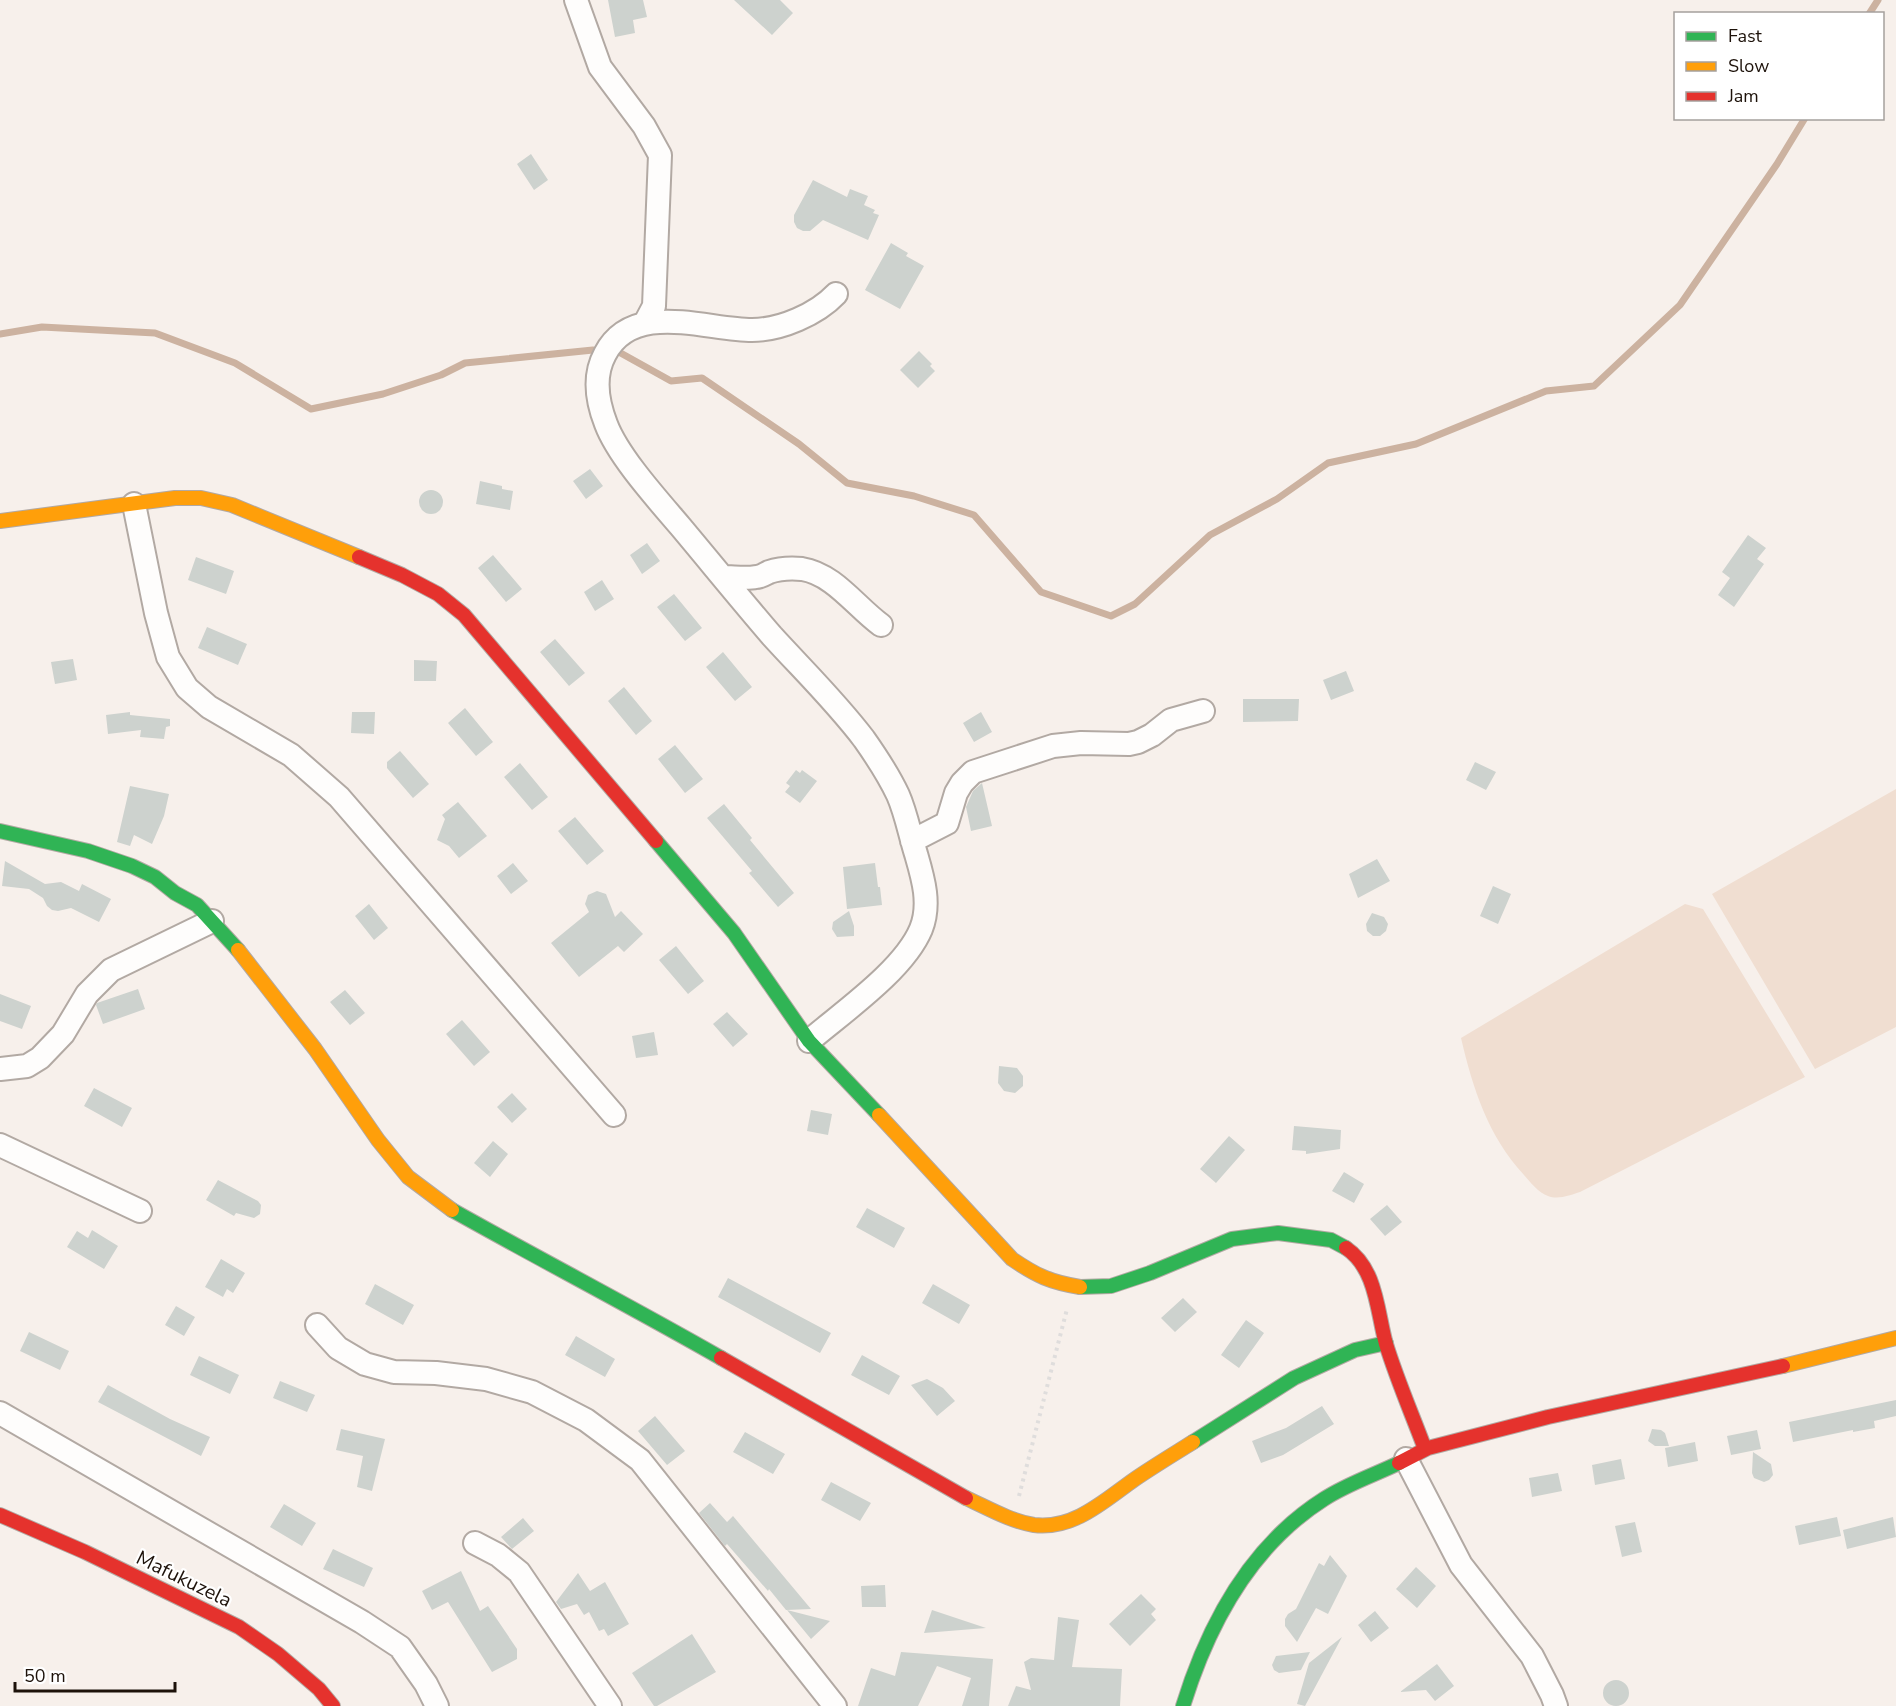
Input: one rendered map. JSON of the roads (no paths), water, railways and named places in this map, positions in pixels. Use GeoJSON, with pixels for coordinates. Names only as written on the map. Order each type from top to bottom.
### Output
{"type":"FeatureCollection","features":[{"type":"Feature","properties":{"kind":"street"},"geometry":{"type":"LineString","coordinates":[[576,0],[600,67],[644,126],[660,156],[654,306],[645,323]]}},
{"type":"Feature","properties":{"kind":"street"},"geometry":{"type":"LineString","coordinates":[[809,1041],[886,975],[912,947],[922,926],[926,903],[923,878],[898,796],[865,741],[837,705],[773,636],[654,496],[607,426],[597,390],[598,373],[604,355],[613,341],[627,331],[645,323],[674,322],[754,330],[772,328],[795,320],[818,308],[837,294]]}},
{"type":"Feature","properties":{"kind":"street"},"geometry":{"type":"LineString","coordinates":[[0,521],[175,498],[201,498],[232,505],[391,570],[438,594],[464,615],[727,924],[809,1041],[1012,1259],[1033,1273],[1052,1282],[1112,1286],[1232,1239],[1278,1233],[1331,1240],[1348,1250],[1362,1264],[1378,1301],[1386,1343],[1416,1454],[1461,1565],[1532,1656],[1556,1706]]}},
{"type":"Feature","properties":{"kind":"street"},"geometry":{"type":"LineString","coordinates":[[134,504],[156,613],[168,657],[187,688],[209,707],[291,755],[339,797],[614,1115]]}},
{"type":"Feature","properties":{"kind":"street"},"geometry":{"type":"LineString","coordinates":[[723,577],[757,577],[771,571],[802,569],[831,582],[881,625]]}},
{"type":"Feature","properties":{"kind":"street"},"geometry":{"type":"LineString","coordinates":[[912,841],[947,823],[956,793],[973,772],[1053,746],[1138,742],[1172,720],[1203,711]]}},
{"type":"Feature","properties":{"kind":"street"},"geometry":{"type":"LineString","coordinates":[[0,831],[88,851],[132,866],[155,877],[175,893],[197,905],[245,958],[315,1049],[378,1140],[408,1177],[449,1209],[549,1266],[643,1313],[959,1495],[1013,1520],[1035,1525],[1052,1525],[1070,1521],[1095,1508],[1135,1479],[1294,1378],[1355,1350],[1386,1343]]}},
{"type":"Feature","properties":{"kind":"street"},"geometry":{"type":"LineString","coordinates":[[0,1069],[27,1066],[40,1058],[63,1034],[87,994],[111,970],[212,921]]}},
{"type":"Feature","properties":{"kind":"street"},"geometry":{"type":"LineString","coordinates":[[0,1145],[140,1211]]}},
{"type":"Feature","properties":{"kind":"street"},"geometry":{"type":"LineString","coordinates":[[317,1325],[338,1348],[364,1364],[394,1372],[436,1373],[486,1379],[532,1392],[586,1420],[604,1433],[640,1460],[835,1706]]}},
{"type":"Feature","properties":{"kind":"street"},"geometry":{"type":"LineString","coordinates":[[1183,1706],[1202,1646],[1224,1605],[1249,1567],[1279,1536],[1317,1504],[1362,1479],[1416,1454],[1564,1412],[1828,1357],[1896,1338]]}},
{"type":"Feature","properties":{"kind":"street"},"geometry":{"type":"LineString","coordinates":[[0,1413],[362,1622],[400,1647],[426,1683],[437,1706]]}},
{"type":"Feature","properties":{"kind":"street","name":"Mafukuzela"},"geometry":{"type":"LineString","coordinates":[[0,1515],[85,1552],[239,1627],[320,1689],[333,1706]]}},
{"type":"Feature","properties":{"kind":"street"},"geometry":{"type":"LineString","coordinates":[[475,1543],[498,1555],[519,1572],[610,1706]]}},
{"type":"Feature","properties":{"kind":"waterway"},"geometry":{"type":"LineString","coordinates":[[1870,12],[1878,0]]}},
{"type":"Feature","properties":{"kind":"waterway"},"geometry":{"type":"LineString","coordinates":[[612,350],[671,381],[702,378],[799,444],[847,483],[914,496],[974,515],[1041,592],[1111,616],[1135,604],[1210,535],[1277,499],[1328,463],[1416,444],[1546,391],[1594,386],[1680,305],[1777,164],[1804,120]]}},
{"type":"Feature","properties":{"kind":"waterway"},"geometry":{"type":"LineString","coordinates":[[0,334],[42,327],[155,333],[235,363],[311,409],[383,394],[441,375],[465,363],[593,350]]}}]}
